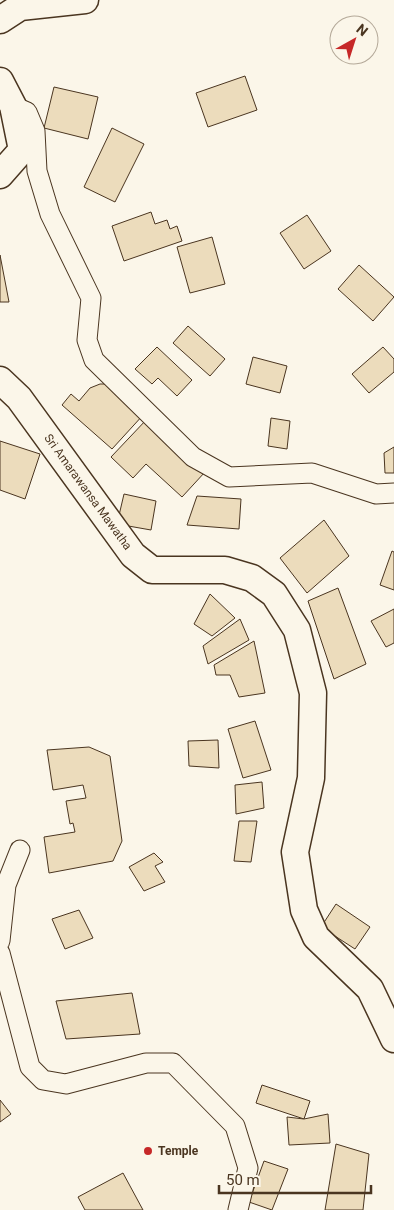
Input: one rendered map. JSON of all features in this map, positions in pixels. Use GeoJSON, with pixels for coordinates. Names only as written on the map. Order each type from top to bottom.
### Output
{"type":"FeatureCollection","features":[{"type":"Feature","properties":{"kind":"street"},"geometry":{"type":"LineString","coordinates":[[0,20],[20,7],[84,0]]}},
{"type":"Feature","properties":{"kind":"street"},"geometry":{"type":"LineString","coordinates":[[0,80],[13,106],[22,150],[0,175]]}},
{"type":"Feature","properties":{"kind":"street"},"geometry":{"type":"LineString","coordinates":[[13,106],[27,112],[35,131],[37,171],[50,214],[91,298],[87,340],[94,360],[193,457],[229,477],[312,473],[376,494],[394,493]]}},
{"type":"Feature","properties":{"kind":"street","name":"Sri Amarawansa Mawatha"},"geometry":{"type":"LineString","coordinates":[[0,380],[20,398],[133,555],[152,570],[225,570],[252,578],[274,594],[297,630],[313,693],[311,778],[296,852],[304,910],[316,937],[370,989],[394,1039]]}},
{"type":"Feature","properties":{"kind":"street"},"geometry":{"type":"LineString","coordinates":[[0,942],[6,885],[20,850]]}},
{"type":"Feature","properties":{"kind":"street"},"geometry":{"type":"LineString","coordinates":[[0,953],[30,1067],[43,1080],[66,1084],[146,1063],[173,1063],[235,1126],[248,1168],[238,1210]]}},
{"type":"Feature","properties":{"kind":"building"},"geometry":{"type":"Polygon","coordinates":[[[245,76],[257,110],[208,127],[196,93],[245,76]]]}},
{"type":"Feature","properties":{"kind":"building"},"geometry":{"type":"Polygon","coordinates":[[[54,87],[98,97],[88,139],[44,128],[54,87]]]}},
{"type":"Feature","properties":{"kind":"building"},"geometry":{"type":"Polygon","coordinates":[[[112,128],[144,144],[115,202],[84,187],[112,128]]]}},
{"type":"Feature","properties":{"kind":"building"},"geometry":{"type":"Polygon","coordinates":[[[151,212],[155,224],[167,220],[170,229],[177,226],[182,241],[124,261],[112,226],[151,212]]]}},
{"type":"Feature","properties":{"kind":"building"},"geometry":{"type":"Polygon","coordinates":[[[307,215],[331,251],[304,269],[280,233],[307,215]]]}},
{"type":"Feature","properties":{"kind":"building"},"geometry":{"type":"Polygon","coordinates":[[[212,237],[225,284],[190,293],[177,247],[212,237]]]}},
{"type":"Feature","properties":{"kind":"building"},"geometry":{"type":"Polygon","coordinates":[[[0,255],[9,302],[0,302],[0,255]]]}},
{"type":"Feature","properties":{"kind":"building"},"geometry":{"type":"Polygon","coordinates":[[[359,265],[394,297],[373,321],[338,289],[359,265]]]}},
{"type":"Feature","properties":{"kind":"building"},"geometry":{"type":"Polygon","coordinates":[[[188,326],[225,359],[210,376],[173,343],[188,326]]]}},
{"type":"Feature","properties":{"kind":"building"},"geometry":{"type":"Polygon","coordinates":[[[157,347],[192,380],[177,396],[158,378],[152,384],[135,369],[157,347]]]}},
{"type":"Feature","properties":{"kind":"building"},"geometry":{"type":"Polygon","coordinates":[[[383,347],[394,359],[394,372],[369,393],[352,374],[383,347]]]}},
{"type":"Feature","properties":{"kind":"building"},"geometry":{"type":"Polygon","coordinates":[[[253,357],[287,366],[280,393],[246,384],[253,357]]]}},
{"type":"Feature","properties":{"kind":"building"},"geometry":{"type":"Polygon","coordinates":[[[106,384],[144,414],[112,449],[62,405],[71,394],[79,401],[90,388],[106,384]]]}},
{"type":"Feature","properties":{"kind":"building"},"geometry":{"type":"Polygon","coordinates":[[[271,418],[290,421],[287,449],[268,446],[271,418]]]}},
{"type":"Feature","properties":{"kind":"building"},"geometry":{"type":"Polygon","coordinates":[[[147,419],[205,472],[182,497],[146,464],[133,478],[111,457],[147,419]]]}},
{"type":"Feature","properties":{"kind":"building"},"geometry":{"type":"Polygon","coordinates":[[[0,441],[40,454],[25,499],[0,490],[0,441]]]}},
{"type":"Feature","properties":{"kind":"building"},"geometry":{"type":"Polygon","coordinates":[[[394,447],[394,473],[385,473],[384,453],[394,447]]]}},
{"type":"Feature","properties":{"kind":"building"},"geometry":{"type":"Polygon","coordinates":[[[124,494],[156,501],[151,530],[117,524],[124,494]]]}},
{"type":"Feature","properties":{"kind":"building"},"geometry":{"type":"Polygon","coordinates":[[[197,496],[241,499],[239,529],[187,525],[197,496]]]}},
{"type":"Feature","properties":{"kind":"building"},"geometry":{"type":"Polygon","coordinates":[[[324,520],[349,556],[307,593],[280,558],[324,520]]]}},
{"type":"Feature","properties":{"kind":"building"},"geometry":{"type":"Polygon","coordinates":[[[392,551],[394,552],[394,590],[380,585],[392,551]]]}},
{"type":"Feature","properties":{"kind":"building"},"geometry":{"type":"Polygon","coordinates":[[[338,588],[366,664],[334,679],[308,601],[338,588]]]}},
{"type":"Feature","properties":{"kind":"building"},"geometry":{"type":"Polygon","coordinates":[[[210,594],[235,618],[212,636],[194,624],[210,594]]]}},
{"type":"Feature","properties":{"kind":"building"},"geometry":{"type":"Polygon","coordinates":[[[394,609],[394,643],[386,647],[371,621],[394,609]]]}},
{"type":"Feature","properties":{"kind":"building"},"geometry":{"type":"Polygon","coordinates":[[[240,619],[249,640],[208,664],[203,646],[240,619]]]}},
{"type":"Feature","properties":{"kind":"building"},"geometry":{"type":"Polygon","coordinates":[[[254,641],[265,693],[239,697],[230,675],[216,675],[214,665],[254,641]]]}},
{"type":"Feature","properties":{"kind":"building"},"geometry":{"type":"Polygon","coordinates":[[[255,721],[271,770],[243,778],[228,729],[255,721]]]}},
{"type":"Feature","properties":{"kind":"building"},"geometry":{"type":"Polygon","coordinates":[[[218,740],[219,768],[189,766],[188,741],[218,740]]]}},
{"type":"Feature","properties":{"kind":"building"},"geometry":{"type":"Polygon","coordinates":[[[89,747],[110,756],[122,841],[113,861],[49,873],[44,837],[75,832],[73,823],[70,824],[66,801],[86,798],[83,785],[53,790],[47,750],[89,747]]]}},
{"type":"Feature","properties":{"kind":"building"},"geometry":{"type":"Polygon","coordinates":[[[262,782],[264,808],[236,814],[235,785],[262,782]]]}},
{"type":"Feature","properties":{"kind":"building"},"geometry":{"type":"Polygon","coordinates":[[[239,821],[257,821],[251,862],[234,861],[239,821]]]}},
{"type":"Feature","properties":{"kind":"building"},"geometry":{"type":"Polygon","coordinates":[[[154,853],[163,862],[155,866],[165,882],[144,891],[129,867],[154,853]]]}},
{"type":"Feature","properties":{"kind":"building"},"geometry":{"type":"Polygon","coordinates":[[[336,904],[370,927],[355,949],[321,927],[336,904]]]}},
{"type":"Feature","properties":{"kind":"building"},"geometry":{"type":"Polygon","coordinates":[[[79,910],[93,938],[65,949],[52,919],[79,910]]]}},
{"type":"Feature","properties":{"kind":"building"},"geometry":{"type":"Polygon","coordinates":[[[132,993],[140,1034],[66,1039],[56,1001],[132,993]]]}},
{"type":"Feature","properties":{"kind":"building"},"geometry":{"type":"Polygon","coordinates":[[[262,1085],[310,1101],[304,1119],[256,1103],[262,1085]]]}},
{"type":"Feature","properties":{"kind":"building"},"geometry":{"type":"Polygon","coordinates":[[[0,1100],[11,1114],[0,1122],[0,1100]]]}},
{"type":"Feature","properties":{"kind":"building"},"geometry":{"type":"Polygon","coordinates":[[[328,1114],[330,1143],[289,1145],[287,1117],[304,1119],[328,1114]]]}},
{"type":"Feature","properties":{"kind":"building"},"geometry":{"type":"Polygon","coordinates":[[[336,1144],[369,1154],[363,1210],[325,1210],[336,1144]]]}},
{"type":"Feature","properties":{"kind":"building"},"geometry":{"type":"Polygon","coordinates":[[[264,1161],[288,1169],[272,1210],[249,1202],[264,1161]]]}},
{"type":"Feature","properties":{"kind":"building"},"geometry":{"type":"Polygon","coordinates":[[[123,1173],[143,1210],[85,1210],[78,1197],[123,1173]]]}},
{"type":"Feature","properties":{"kind":"place","name":"Temple"},"geometry":{"type":"Point","coordinates":[148,1151]}}]}
